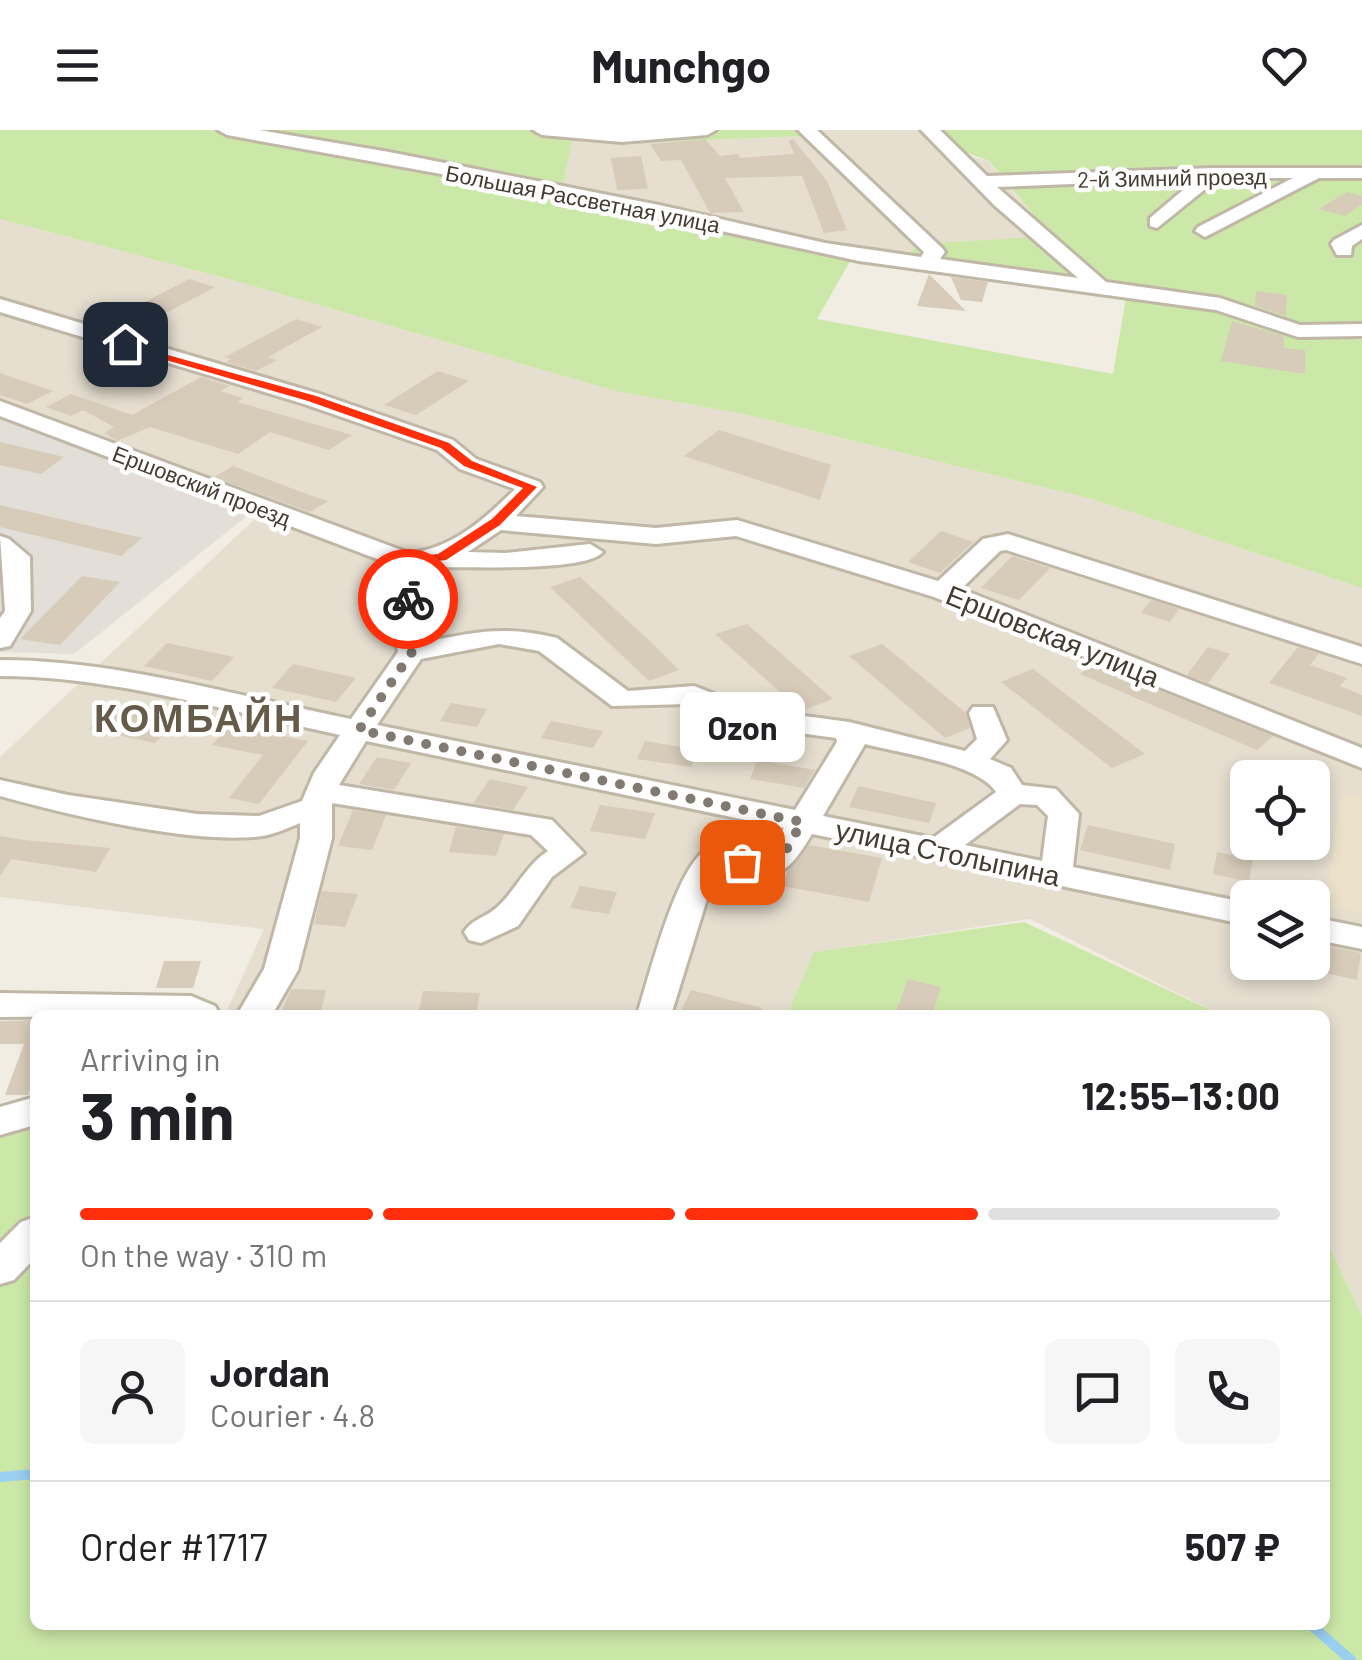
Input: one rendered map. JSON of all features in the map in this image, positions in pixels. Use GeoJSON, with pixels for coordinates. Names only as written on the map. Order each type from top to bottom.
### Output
{"type":"FeatureCollection","features":[{"type":"Feature","properties":{"kind":"street","name":"Большая Рассветная улица"},"geometry":{"type":"LineString","coordinates":[[227,130],[684,217],[875,260],[931,258],[1220,304],[1298,332],[1362,330]]}},
{"type":"Feature","properties":{"kind":"street"},"geometry":{"type":"LineString","coordinates":[[284,139],[305,130]]}},
{"type":"Feature","properties":{"kind":"street"},"geometry":{"type":"LineString","coordinates":[[542,130],[622,136],[707,130]]}},
{"type":"Feature","properties":{"kind":"street"},"geometry":{"type":"LineString","coordinates":[[808,130],[931,258]]}},
{"type":"Feature","properties":{"kind":"street"},"geometry":{"type":"LineString","coordinates":[[930,130],[982,182],[1100,286]]}},
{"type":"Feature","properties":{"kind":"street"},"geometry":{"type":"LineString","coordinates":[[1157,222],[1214,173]]}},
{"type":"Feature","properties":{"kind":"street","name":"2-й Зимний проезд"},"geometry":{"type":"LineString","coordinates":[[982,182],[1214,173],[1362,173]]}},
{"type":"Feature","properties":{"kind":"street"},"geometry":{"type":"LineString","coordinates":[[1205,230],[1314,174]]}},
{"type":"Feature","properties":{"kind":"street"},"geometry":{"type":"LineString","coordinates":[[654,198],[672,202],[684,217]]}},
{"type":"Feature","properties":{"kind":"street"},"geometry":{"type":"LineString","coordinates":[[1344,251],[1341,244],[1362,231]]}},
{"type":"Feature","properties":{"kind":"street"},"geometry":{"type":"LineString","coordinates":[[0,305],[312,398],[445,445],[468,464],[531,487],[496,522],[441,558]]}},
{"type":"Feature","properties":{"kind":"street","name":"Ершовский проезд"},"geometry":{"type":"LineString","coordinates":[[0,408],[406,560]]}},
{"type":"Feature","properties":{"kind":"street","name":"Ершовская улица"},"geometry":{"type":"LineString","coordinates":[[496,522],[656,536],[737,528],[944,591],[1362,759]]}},
{"type":"Feature","properties":{"kind":"street"},"geometry":{"type":"LineString","coordinates":[[944,591],[992,544],[1008,542],[1362,656]]}},
{"type":"Feature","properties":{"kind":"street"},"geometry":{"type":"LineString","coordinates":[[0,544],[17,557],[18,611],[2,663]]}},
{"type":"Feature","properties":{"kind":"street"},"geometry":{"type":"LineString","coordinates":[[257,1010],[281,970],[316,838],[318,799],[329,773],[412,652],[406,560],[505,561],[590,552]]}},
{"type":"Feature","properties":{"kind":"street"},"geometry":{"type":"LineString","coordinates":[[412,652],[499,636],[548,644],[622,700],[694,695],[747,717],[850,731],[971,762],[1000,776],[1013,794]]}},
{"type":"Feature","properties":{"kind":"street","name":"улица Столыпина"},"geometry":{"type":"LineString","coordinates":[[2,663],[103,676],[1230,910]]}},
{"type":"Feature","properties":{"kind":"street"},"geometry":{"type":"LineString","coordinates":[[971,762],[992,740],[983,713]]}},
{"type":"Feature","properties":{"kind":"street"},"geometry":{"type":"LineString","coordinates":[[656,1010],[694,885],[715,856],[768,867],[782,857],[852,742],[850,731]]}},
{"type":"Feature","properties":{"kind":"street"},"geometry":{"type":"LineString","coordinates":[[6,788],[67,805],[198,824],[262,826],[318,799],[540,828],[568,852],[541,870],[506,918],[482,932]]}},
{"type":"Feature","properties":{"kind":"street"},"geometry":{"type":"LineString","coordinates":[[938,850],[1013,794],[1045,796],[1064,814],[1056,874]]}},
{"type":"Feature","properties":{"kind":"street"},"geometry":{"type":"LineString","coordinates":[[1330,932],[1362,938]]}},
{"type":"Feature","properties":{"kind":"street"},"geometry":{"type":"LineString","coordinates":[[0,1005],[195,1010]]}},
{"type":"Feature","properties":{"kind":"street"},"geometry":{"type":"LineString","coordinates":[[0,1121],[30,1112]]}},
{"type":"Feature","properties":{"kind":"street"},"geometry":{"type":"LineString","coordinates":[[0,1268],[30,1238]]}},
{"type":"Feature","properties":{"kind":"shaded area"},"geometry":{"type":"Polygon","coordinates":[[[800,130],[938,130],[968,156],[988,161],[1051,237],[920,244],[905,256],[856,251],[562,188],[573,137],[614,137],[633,143],[805,136],[800,130]]]}},
{"type":"Feature","properties":{"kind":"shaded area"},"geometry":{"type":"Polygon","coordinates":[[[0,219],[232,280],[619,392],[739,413],[1088,498],[1362,588],[1362,1316],[1330,1248],[1330,1010],[1211,1010],[1030,919],[815,952],[789,1010],[227,1010],[264,929],[0,897],[0,757],[257,517],[0,405],[0,219]]]}},
{"type":"Feature","properties":{"kind":"shaded area"},"geometry":{"type":"Polygon","coordinates":[[[0,416],[248,515],[74,654],[0,652],[0,416]]]}},
{"type":"Feature","properties":{"kind":"shaded area"},"geometry":{"type":"Polygon","coordinates":[[[1341,794],[1362,799],[1362,913],[1330,907],[1329,880],[1341,794]]]}},
{"type":"Feature","properties":{"kind":"green space"},"geometry":{"type":"Polygon","coordinates":[[[0,130],[800,130],[806,136],[633,143],[614,137],[573,137],[562,188],[856,251],[817,319],[1113,374],[1128,286],[905,256],[920,244],[1051,236],[989,161],[951,147],[948,138],[938,130],[1362,130],[1362,588],[1088,498],[739,413],[619,392],[232,280],[0,219],[0,130]]]}},
{"type":"Feature","properties":{"kind":"green space"},"geometry":{"type":"Polygon","coordinates":[[[1024,922],[1210,1010],[789,1010],[814,952],[1024,922]]]}},
{"type":"Feature","properties":{"kind":"green space"},"geometry":{"type":"Polygon","coordinates":[[[30,1120],[30,1630],[1330,1630],[1330,1248],[1362,1316],[1362,1660],[0,1660],[0,1135],[30,1120]]]}},
{"type":"Feature","properties":{"kind":"building"},"geometry":{"type":"Polygon","coordinates":[[[705,139],[720,156],[738,154],[740,158],[794,154],[789,141],[793,139],[827,181],[847,230],[824,233],[802,176],[725,178],[744,212],[710,213],[681,160],[661,161],[650,144],[705,139]]]}},
{"type":"Feature","properties":{"kind":"building"},"geometry":{"type":"Polygon","coordinates":[[[641,156],[648,189],[617,190],[611,158],[641,156]]]}},
{"type":"Feature","properties":{"kind":"building"},"geometry":{"type":"Polygon","coordinates":[[[1347,192],[1362,196],[1362,204],[1345,216],[1319,209],[1347,192]]]}},
{"type":"Feature","properties":{"kind":"building"},"geometry":{"type":"Polygon","coordinates":[[[929,274],[966,311],[917,306],[929,274]]]}},
{"type":"Feature","properties":{"kind":"building"},"geometry":{"type":"Polygon","coordinates":[[[951,277],[988,282],[982,302],[961,300],[951,277]]]}},
{"type":"Feature","properties":{"kind":"building"},"geometry":{"type":"Polygon","coordinates":[[[189,279],[215,287],[164,314],[137,306],[189,279]]]}},
{"type":"Feature","properties":{"kind":"building"},"geometry":{"type":"Polygon","coordinates":[[[1256,291],[1287,295],[1286,316],[1255,306],[1256,291]]]}},
{"type":"Feature","properties":{"kind":"building"},"geometry":{"type":"Polygon","coordinates":[[[296,319],[322,327],[268,357],[277,360],[256,371],[226,362],[231,359],[225,357],[296,319]]]}},
{"type":"Feature","properties":{"kind":"building"},"geometry":{"type":"Polygon","coordinates":[[[1232,321],[1284,336],[1284,348],[1305,350],[1305,374],[1221,361],[1232,321]]]}},
{"type":"Feature","properties":{"kind":"building"},"geometry":{"type":"Polygon","coordinates":[[[438,371],[469,381],[416,415],[384,405],[438,371]]]}},
{"type":"Feature","properties":{"kind":"building"},"geometry":{"type":"Polygon","coordinates":[[[0,373],[53,391],[27,404],[0,395],[0,373]]]}},
{"type":"Feature","properties":{"kind":"building"},"geometry":{"type":"Polygon","coordinates":[[[201,377],[230,386],[220,391],[243,398],[238,402],[352,435],[329,450],[270,432],[238,454],[150,427],[117,441],[104,433],[114,427],[83,410],[71,416],[46,407],[71,394],[132,415],[201,377]]]}},
{"type":"Feature","properties":{"kind":"building"},"geometry":{"type":"Polygon","coordinates":[[[719,430],[831,465],[820,500],[684,456],[719,430]]]}},
{"type":"Feature","properties":{"kind":"building"},"geometry":{"type":"Polygon","coordinates":[[[0,442],[64,457],[41,474],[0,465],[0,442]]]}},
{"type":"Feature","properties":{"kind":"building"},"geometry":{"type":"Polygon","coordinates":[[[233,466],[328,501],[310,512],[214,477],[233,466]]]}},
{"type":"Feature","properties":{"kind":"building"},"geometry":{"type":"Polygon","coordinates":[[[0,505],[142,538],[121,556],[0,527],[0,505]]]}},
{"type":"Feature","properties":{"kind":"building"},"geometry":{"type":"Polygon","coordinates":[[[941,531],[973,542],[940,573],[908,562],[941,531]]]}},
{"type":"Feature","properties":{"kind":"building"},"geometry":{"type":"Polygon","coordinates":[[[1012,556],[1050,568],[1019,600],[981,588],[1012,556]]]}},
{"type":"Feature","properties":{"kind":"building"},"geometry":{"type":"Polygon","coordinates":[[[82,576],[120,582],[60,645],[20,639],[82,576]]]}},
{"type":"Feature","properties":{"kind":"building"},"geometry":{"type":"Polygon","coordinates":[[[580,577],[679,670],[649,681],[550,587],[580,577]]]}},
{"type":"Feature","properties":{"kind":"building"},"geometry":{"type":"Polygon","coordinates":[[[1151,600],[1179,609],[1170,622],[1141,613],[1151,600]]]}},
{"type":"Feature","properties":{"kind":"building"},"geometry":{"type":"Polygon","coordinates":[[[747,624],[833,699],[801,711],[715,634],[747,624]]]}},
{"type":"Feature","properties":{"kind":"building"},"geometry":{"type":"Polygon","coordinates":[[[167,643],[234,657],[212,681],[144,666],[167,643]]]}},
{"type":"Feature","properties":{"kind":"building"},"geometry":{"type":"Polygon","coordinates":[[[882,644],[966,713],[970,728],[945,738],[849,656],[882,644]]]}},
{"type":"Feature","properties":{"kind":"building"},"geometry":{"type":"Polygon","coordinates":[[[1208,647],[1230,654],[1208,683],[1187,675],[1208,647]]]}},
{"type":"Feature","properties":{"kind":"building"},"geometry":{"type":"Polygon","coordinates":[[[1298,647],[1319,654],[1310,665],[1347,678],[1340,686],[1362,695],[1362,716],[1269,683],[1298,647]]]}},
{"type":"Feature","properties":{"kind":"building"},"geometry":{"type":"Polygon","coordinates":[[[293,664],[356,678],[336,702],[272,688],[293,664]]]}},
{"type":"Feature","properties":{"kind":"building"},"geometry":{"type":"Polygon","coordinates":[[[1092,664],[1273,736],[1257,750],[1080,674],[1092,664]]]}},
{"type":"Feature","properties":{"kind":"building"},"geometry":{"type":"Polygon","coordinates":[[[1033,669],[1145,754],[1112,768],[1001,682],[1033,669]]]}},
{"type":"Feature","properties":{"kind":"building"},"geometry":{"type":"Polygon","coordinates":[[[451,703],[487,709],[477,727],[440,721],[451,703]]]}},
{"type":"Feature","properties":{"kind":"building"},"geometry":{"type":"Polygon","coordinates":[[[113,704],[179,717],[155,743],[89,729],[113,704]]]}},
{"type":"Feature","properties":{"kind":"building"},"geometry":{"type":"Polygon","coordinates":[[[551,721],[603,731],[593,748],[541,738],[551,721]]]}},
{"type":"Feature","properties":{"kind":"building"},"geometry":{"type":"Polygon","coordinates":[[[229,725],[308,741],[259,804],[229,798],[263,755],[212,745],[229,725]]]}},
{"type":"Feature","properties":{"kind":"building"},"geometry":{"type":"Polygon","coordinates":[[[645,741],[699,750],[691,767],[637,759],[645,741]]]}},
{"type":"Feature","properties":{"kind":"building"},"geometry":{"type":"Polygon","coordinates":[[[377,757],[411,763],[394,790],[359,784],[377,757]]]}},
{"type":"Feature","properties":{"kind":"building"},"geometry":{"type":"Polygon","coordinates":[[[757,760],[815,770],[804,788],[750,779],[757,760]]]}},
{"type":"Feature","properties":{"kind":"building"},"geometry":{"type":"Polygon","coordinates":[[[490,779],[528,787],[513,810],[473,803],[490,779]]]}},
{"type":"Feature","properties":{"kind":"building"},"geometry":{"type":"Polygon","coordinates":[[[858,786],[936,803],[929,823],[849,807],[858,786]]]}},
{"type":"Feature","properties":{"kind":"building"},"geometry":{"type":"Polygon","coordinates":[[[600,805],[655,813],[645,839],[590,831],[600,805]]]}},
{"type":"Feature","properties":{"kind":"building"},"geometry":{"type":"Polygon","coordinates":[[[353,810],[386,815],[372,850],[338,846],[353,810]]]}},
{"type":"Feature","properties":{"kind":"building"},"geometry":{"type":"Polygon","coordinates":[[[1088,825],[1175,844],[1170,870],[1080,850],[1088,825]]]}},
{"type":"Feature","properties":{"kind":"building"},"geometry":{"type":"Polygon","coordinates":[[[456,827],[504,834],[496,856],[449,852],[456,827]]]}},
{"type":"Feature","properties":{"kind":"building"},"geometry":{"type":"Polygon","coordinates":[[[0,836],[110,848],[96,872],[11,859],[0,876],[0,836]]]}},
{"type":"Feature","properties":{"kind":"building"},"geometry":{"type":"Polygon","coordinates":[[[809,845],[882,858],[869,902],[782,886],[788,871],[809,845]]]}},
{"type":"Feature","properties":{"kind":"building"},"geometry":{"type":"Polygon","coordinates":[[[1217,852],[1230,855],[1230,860],[1253,860],[1249,880],[1213,874],[1217,852]]]}},
{"type":"Feature","properties":{"kind":"building"},"geometry":{"type":"Polygon","coordinates":[[[580,886],[617,892],[609,914],[570,908],[580,886]]]}},
{"type":"Feature","properties":{"kind":"building"},"geometry":{"type":"Polygon","coordinates":[[[322,891],[358,894],[345,927],[314,924],[322,891]]]}},
{"type":"Feature","properties":{"kind":"building"},"geometry":{"type":"Polygon","coordinates":[[[1330,947],[1361,953],[1357,980],[1330,974],[1330,947]]]}},
{"type":"Feature","properties":{"kind":"building"},"geometry":{"type":"Polygon","coordinates":[[[164,961],[201,961],[193,988],[156,988],[164,961]]]}},
{"type":"Feature","properties":{"kind":"building"},"geometry":{"type":"Polygon","coordinates":[[[908,979],[941,987],[934,1010],[897,1010],[908,979]]]}},
{"type":"Feature","properties":{"kind":"building"},"geometry":{"type":"Polygon","coordinates":[[[291,989],[326,990],[321,1010],[282,1010],[291,989]]]}},
{"type":"Feature","properties":{"kind":"building"},"geometry":{"type":"Polygon","coordinates":[[[691,990],[762,1008],[762,1010],[681,1010],[691,990]]]}},
{"type":"Feature","properties":{"kind":"building"},"geometry":{"type":"Polygon","coordinates":[[[423,991],[480,993],[477,1010],[419,1010],[423,991]]]}},
{"type":"Feature","properties":{"kind":"building"},"geometry":{"type":"Polygon","coordinates":[[[30,1020],[28,1095],[5,1095],[24,1044],[0,1044],[0,1021],[30,1020]]]}},
{"type":"Feature","properties":{"kind":"waterway"},"geometry":{"type":"LineString","coordinates":[[0,1477],[30,1474]]}},
{"type":"Feature","properties":{"kind":"waterway"},"geometry":{"type":"LineString","coordinates":[[1317,1630],[1351,1660]]}},
{"type":"Feature","properties":{"kind":"way so far"},"geometry":{"type":"LineString","coordinates":[[408,599],[407,626],[412,652],[359,730],[802,822],[782,857],[768,867],[742,862]]}},
{"type":"Feature","properties":{"kind":"place","name":"Ozon"},"geometry":{"type":"Point","coordinates":[742,862]}},
{"type":"Feature","properties":{"kind":"district","name":"КОМБАЙН"},"geometry":{"type":"Point","coordinates":[199,717]}},
{"type":"Feature","properties":{"kind":"route"},"geometry":{"type":"LineString","coordinates":[[125,344],[312,398],[445,445],[468,464],[531,487],[496,522],[441,558],[406,560],[408,599]]}}]}
